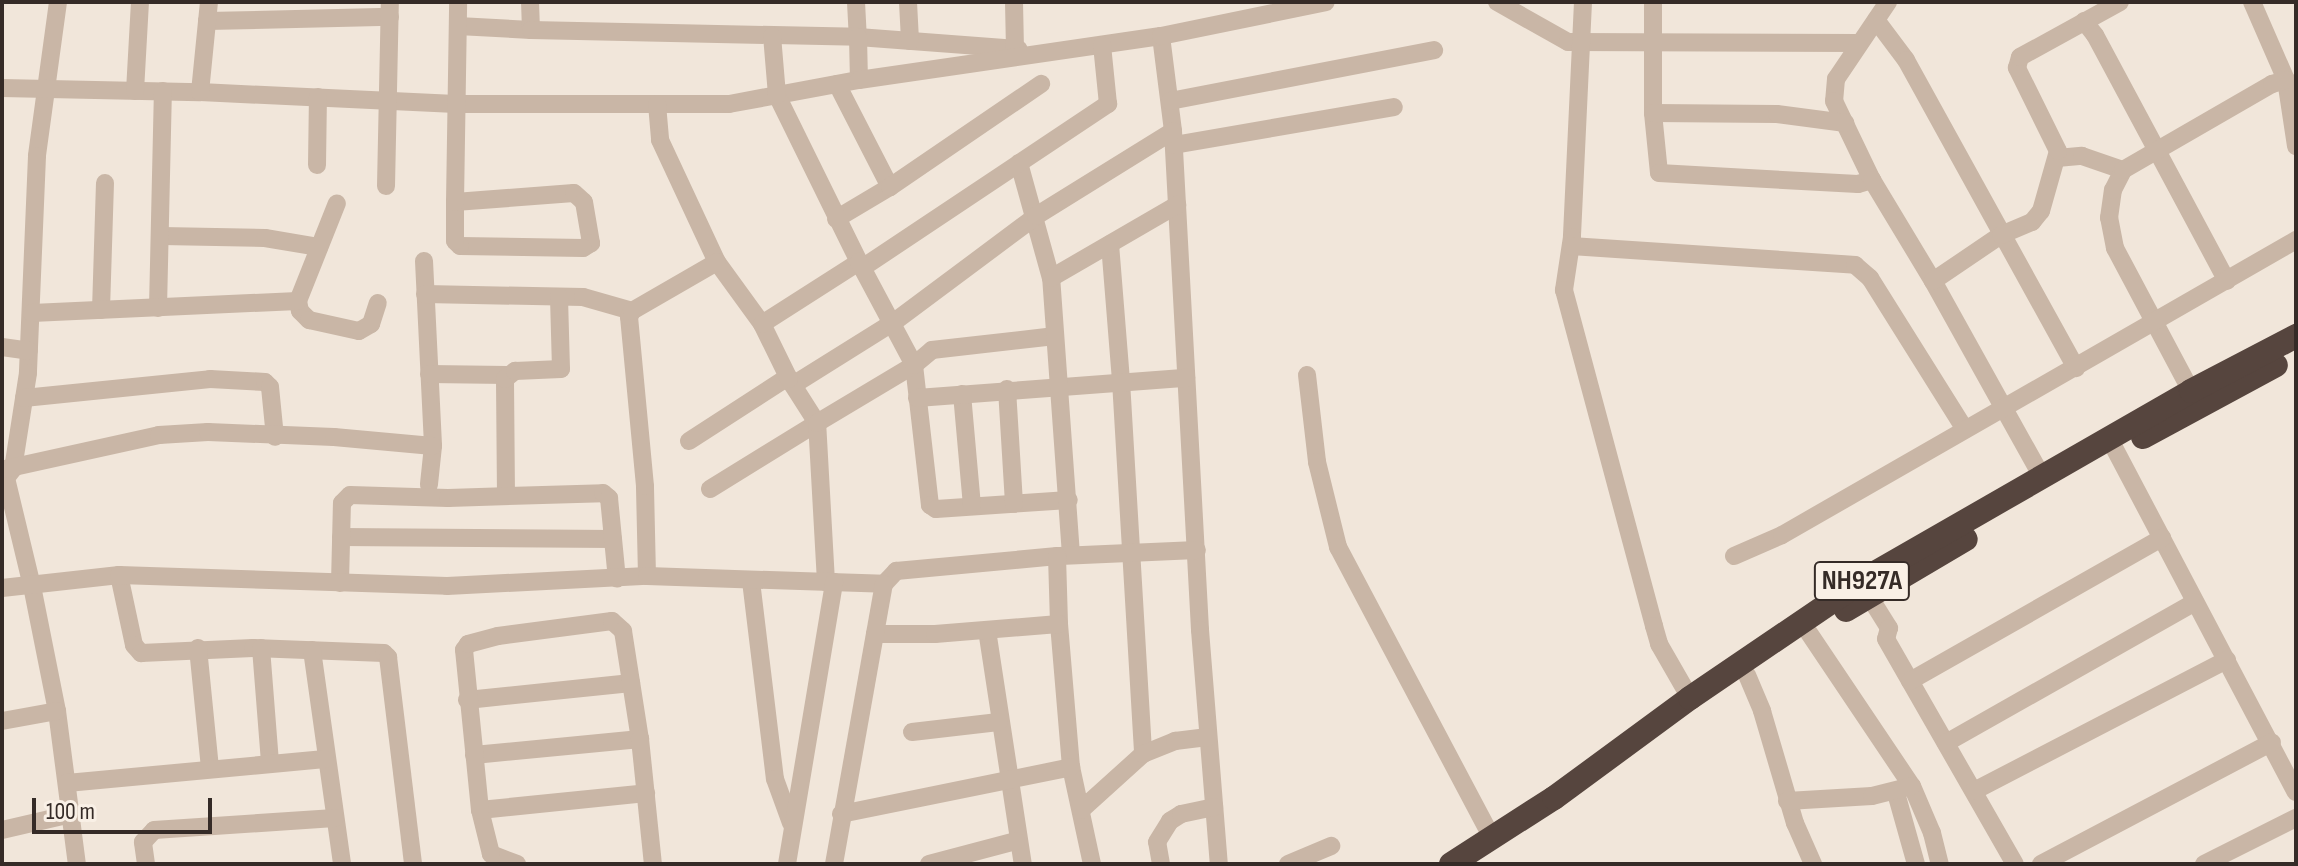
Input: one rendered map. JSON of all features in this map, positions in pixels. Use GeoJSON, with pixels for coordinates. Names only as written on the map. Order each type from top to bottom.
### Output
{"type":"FeatureCollection","features":[{"type":"Feature","properties":{"kind":"highway","name":"NH927A"},"geometry":{"type":"LineString","coordinates":[[1451,864],[1554,798],[1690,698],[1809,633],[2113,444],[2191,391],[2296,336]]}},
{"type":"Feature","properties":{"kind":"highway","name":"NH927A"},"geometry":{"type":"LineString","coordinates":[[1480,864],[1583,797],[1868,577],[2042,477],[2296,354]]}},
{"type":"Feature","properties":{"kind":"street"},"geometry":{"type":"LineString","coordinates":[[58,2],[37,156],[32,313],[24,398],[6,478],[57,711],[77,864]]}},
{"type":"Feature","properties":{"kind":"street"},"geometry":{"type":"LineString","coordinates":[[135,91],[140,2]]}},
{"type":"Feature","properties":{"kind":"street"},"geometry":{"type":"LineString","coordinates":[[455,202],[574,193],[584,202],[591,243],[583,248],[460,246],[455,241],[455,202],[456,104],[458,2]]}},
{"type":"Feature","properties":{"kind":"street"},"geometry":{"type":"LineString","coordinates":[[530,2],[531,30]]}},
{"type":"Feature","properties":{"kind":"street"},"geometry":{"type":"LineString","coordinates":[[856,2],[859,80]]}},
{"type":"Feature","properties":{"kind":"street"},"geometry":{"type":"LineString","coordinates":[[908,2],[910,41]]}},
{"type":"Feature","properties":{"kind":"street"},"geometry":{"type":"LineString","coordinates":[[1014,2],[1015,49]]}},
{"type":"Feature","properties":{"kind":"street"},"geometry":{"type":"LineString","coordinates":[[2,88],[200,92],[456,104],[729,104],[859,80],[1161,36],[1252,10],[1326,2]]}},
{"type":"Feature","properties":{"kind":"street"},"geometry":{"type":"LineString","coordinates":[[1497,2],[1568,42],[1859,43]]}},
{"type":"Feature","properties":{"kind":"street"},"geometry":{"type":"LineString","coordinates":[[1583,2],[1571,246],[1564,290],[1659,644],[1690,698]]}},
{"type":"Feature","properties":{"kind":"street"},"geometry":{"type":"LineString","coordinates":[[1653,2],[1653,113],[1657,168],[1661,175],[1858,184],[1872,180]]}},
{"type":"Feature","properties":{"kind":"street"},"geometry":{"type":"LineString","coordinates":[[1888,2],[1836,79],[1834,101],[1872,180],[1933,281],[2042,477]]}},
{"type":"Feature","properties":{"kind":"street"},"geometry":{"type":"LineString","coordinates":[[1933,281],[2001,235],[2037,217],[2057,158],[2057,145],[2017,61],[2024,54],[2120,2]]}},
{"type":"Feature","properties":{"kind":"street"},"geometry":{"type":"LineString","coordinates":[[2252,2],[2286,80],[2296,146]]}},
{"type":"Feature","properties":{"kind":"street"},"geometry":{"type":"LineString","coordinates":[[200,92],[208,11],[390,10],[386,186]]}},
{"type":"Feature","properties":{"kind":"street"},"geometry":{"type":"LineString","coordinates":[[1876,20],[1906,60],[2076,368]]}},
{"type":"Feature","properties":{"kind":"street"},"geometry":{"type":"LineString","coordinates":[[2084,21],[2227,281]]}},
{"type":"Feature","properties":{"kind":"street"},"geometry":{"type":"LineString","coordinates":[[458,26],[858,37],[1054,52]]}},
{"type":"Feature","properties":{"kind":"street"},"geometry":{"type":"LineString","coordinates":[[772,36],[777,95],[836,219],[894,322],[914,365],[930,505],[936,509],[1069,500]]}},
{"type":"Feature","properties":{"kind":"street"},"geometry":{"type":"LineString","coordinates":[[1161,36],[1174,138],[1208,737],[1219,864]]}},
{"type":"Feature","properties":{"kind":"street"},"geometry":{"type":"LineString","coordinates":[[762,324],[860,265],[1108,104],[1102,45]]}},
{"type":"Feature","properties":{"kind":"street"},"geometry":{"type":"LineString","coordinates":[[1170,101],[1434,50]]}},
{"type":"Feature","properties":{"kind":"street"},"geometry":{"type":"LineString","coordinates":[[2191,391],[2115,248],[2111,234],[2113,190],[2123,170],[2272,84],[2286,80]]}},
{"type":"Feature","properties":{"kind":"street"},"geometry":{"type":"LineString","coordinates":[[837,84],[890,187]]}},
{"type":"Feature","properties":{"kind":"street"},"geometry":{"type":"LineString","coordinates":[[836,219],[890,187],[1041,84]]}},
{"type":"Feature","properties":{"kind":"street"},"geometry":{"type":"LineString","coordinates":[[158,308],[163,91]]}},
{"type":"Feature","properties":{"kind":"street"},"geometry":{"type":"LineString","coordinates":[[317,165],[318,97]]}},
{"type":"Feature","properties":{"kind":"street"},"geometry":{"type":"LineString","coordinates":[[657,104],[660,140],[717,262],[762,324],[790,381],[817,423],[830,582],[787,864]]}},
{"type":"Feature","properties":{"kind":"street"},"geometry":{"type":"LineString","coordinates":[[689,441],[894,322],[1036,216],[1174,138],[1394,107]]}},
{"type":"Feature","properties":{"kind":"street"},"geometry":{"type":"LineString","coordinates":[[1653,113],[1777,114],[1845,123]]}},
{"type":"Feature","properties":{"kind":"street"},"geometry":{"type":"LineString","coordinates":[[2057,158],[2082,156],[2123,170]]}},
{"type":"Feature","properties":{"kind":"street"},"geometry":{"type":"LineString","coordinates":[[1019,163],[1051,278],[1057,386],[1069,500],[1059,624],[1071,767],[1092,864]]}},
{"type":"Feature","properties":{"kind":"street"},"geometry":{"type":"LineString","coordinates":[[101,310],[105,183]]}},
{"type":"Feature","properties":{"kind":"street"},"geometry":{"type":"LineString","coordinates":[[337,203],[298,301],[300,311],[309,320],[359,331],[371,324],[378,303]]}},
{"type":"Feature","properties":{"kind":"street"},"geometry":{"type":"LineString","coordinates":[[1051,278],[1177,205]]}},
{"type":"Feature","properties":{"kind":"street"},"geometry":{"type":"LineString","coordinates":[[162,236],[265,238],[319,247]]}},
{"type":"Feature","properties":{"kind":"street"},"geometry":{"type":"LineString","coordinates":[[1734,556],[1782,535],[1964,428],[2155,324],[2296,240]]}},
{"type":"Feature","properties":{"kind":"street"},"geometry":{"type":"LineString","coordinates":[[1110,244],[1143,754]]}},
{"type":"Feature","properties":{"kind":"street"},"geometry":{"type":"LineString","coordinates":[[1571,246],[1855,265],[1870,278],[1964,428]]}},
{"type":"Feature","properties":{"kind":"street"},"geometry":{"type":"LineString","coordinates":[[424,261],[433,446],[429,485]]}},
{"type":"Feature","properties":{"kind":"street"},"geometry":{"type":"LineString","coordinates":[[647,576],[645,486],[629,323],[632,311],[717,262]]}},
{"type":"Feature","properties":{"kind":"street"},"geometry":{"type":"LineString","coordinates":[[425,294],[602,300],[632,311]]}},
{"type":"Feature","properties":{"kind":"street"},"geometry":{"type":"LineString","coordinates":[[429,374],[507,375],[515,371],[561,369],[559,297]]}},
{"type":"Feature","properties":{"kind":"street"},"geometry":{"type":"LineString","coordinates":[[32,313],[298,301]]}},
{"type":"Feature","properties":{"kind":"street"},"geometry":{"type":"LineString","coordinates":[[710,489],[914,365],[932,350],[1055,336]]}},
{"type":"Feature","properties":{"kind":"street"},"geometry":{"type":"LineString","coordinates":[[2,347],[29,351]]}},
{"type":"Feature","properties":{"kind":"street"},"geometry":{"type":"LineString","coordinates":[[506,496],[503,384],[507,375]]}},
{"type":"Feature","properties":{"kind":"street"},"geometry":{"type":"LineString","coordinates":[[1307,375],[1317,462],[1338,547],[1492,838]]}},
{"type":"Feature","properties":{"kind":"street"},"geometry":{"type":"LineString","coordinates":[[917,398],[1186,378]]}},
{"type":"Feature","properties":{"kind":"street"},"geometry":{"type":"LineString","coordinates":[[24,398],[210,379],[265,382],[270,387],[275,437]]}},
{"type":"Feature","properties":{"kind":"street"},"geometry":{"type":"LineString","coordinates":[[1007,389],[1014,504]]}},
{"type":"Feature","properties":{"kind":"street"},"geometry":{"type":"LineString","coordinates":[[962,394],[972,506]]}},
{"type":"Feature","properties":{"kind":"street"},"geometry":{"type":"LineString","coordinates":[[8,469],[159,435],[208,432],[334,437],[433,446]]}},
{"type":"Feature","properties":{"kind":"street"},"geometry":{"type":"LineString","coordinates":[[2113,444],[2296,792]]}},
{"type":"Feature","properties":{"kind":"street"},"geometry":{"type":"LineString","coordinates":[[340,583],[342,503],[350,495],[603,493],[609,498],[617,579]]}},
{"type":"Feature","properties":{"kind":"street"},"geometry":{"type":"LineString","coordinates":[[341,537],[613,539]]}},
{"type":"Feature","properties":{"kind":"street"},"geometry":{"type":"LineString","coordinates":[[1910,681],[2162,538]]}},
{"type":"Feature","properties":{"kind":"street"},"geometry":{"type":"LineString","coordinates":[[834,864],[884,584],[896,571],[1064,555],[1197,550]]}},
{"type":"Feature","properties":{"kind":"street"},"geometry":{"type":"LineString","coordinates":[[2,588],[119,575],[447,586],[647,576],[884,584]]}},
{"type":"Feature","properties":{"kind":"street"},"geometry":{"type":"LineString","coordinates":[[119,575],[136,649],[141,653],[198,648],[384,653],[392,663],[413,864]]}},
{"type":"Feature","properties":{"kind":"street"},"geometry":{"type":"LineString","coordinates":[[751,581],[775,779],[791,823]]}},
{"type":"Feature","properties":{"kind":"street"},"geometry":{"type":"LineString","coordinates":[[1869,596],[1889,628],[1886,639],[2015,864]]}},
{"type":"Feature","properties":{"kind":"street"},"geometry":{"type":"LineString","coordinates":[[1946,743],[2195,602]]}},
{"type":"Feature","properties":{"kind":"street"},"geometry":{"type":"LineString","coordinates":[[517,864],[491,854],[480,810],[463,657],[468,644],[498,636],[612,621],[623,631],[640,739],[653,864]]}},
{"type":"Feature","properties":{"kind":"street"},"geometry":{"type":"LineString","coordinates":[[875,634],[1059,624]]}},
{"type":"Feature","properties":{"kind":"street"},"geometry":{"type":"LineString","coordinates":[[987,630],[1016,841],[1023,864]]}},
{"type":"Feature","properties":{"kind":"street"},"geometry":{"type":"LineString","coordinates":[[1809,633],[1932,833],[1940,864]]}},
{"type":"Feature","properties":{"kind":"street"},"geometry":{"type":"LineString","coordinates":[[198,648],[210,768]]}},
{"type":"Feature","properties":{"kind":"street"},"geometry":{"type":"LineString","coordinates":[[261,648],[270,762]]}},
{"type":"Feature","properties":{"kind":"street"},"geometry":{"type":"LineString","coordinates":[[312,650],[342,864]]}},
{"type":"Feature","properties":{"kind":"street"},"geometry":{"type":"LineString","coordinates":[[1974,791],[2227,660]]}},
{"type":"Feature","properties":{"kind":"street"},"geometry":{"type":"LineString","coordinates":[[1744,671],[1762,711],[1787,801],[1813,864]]}},
{"type":"Feature","properties":{"kind":"street"},"geometry":{"type":"LineString","coordinates":[[467,700],[631,683]]}},
{"type":"Feature","properties":{"kind":"street"},"geometry":{"type":"LineString","coordinates":[[2,721],[57,711]]}},
{"type":"Feature","properties":{"kind":"street"},"geometry":{"type":"LineString","coordinates":[[912,732],[998,722]]}},
{"type":"Feature","properties":{"kind":"street"},"geometry":{"type":"LineString","coordinates":[[1081,810],[1143,754],[1157,746],[1208,737]]}},
{"type":"Feature","properties":{"kind":"street"},"geometry":{"type":"LineString","coordinates":[[474,755],[640,739]]}},
{"type":"Feature","properties":{"kind":"street"},"geometry":{"type":"LineString","coordinates":[[2041,864],[2272,742]]}},
{"type":"Feature","properties":{"kind":"street"},"geometry":{"type":"LineString","coordinates":[[67,783],[325,759]]}},
{"type":"Feature","properties":{"kind":"street"},"geometry":{"type":"LineString","coordinates":[[841,814],[1071,767]]}},
{"type":"Feature","properties":{"kind":"street"},"geometry":{"type":"LineString","coordinates":[[1787,801],[1904,789]]}},
{"type":"Feature","properties":{"kind":"street"},"geometry":{"type":"LineString","coordinates":[[1904,789],[1916,864]]}},
{"type":"Feature","properties":{"kind":"street"},"geometry":{"type":"LineString","coordinates":[[480,810],[646,793]]}},
{"type":"Feature","properties":{"kind":"street"},"geometry":{"type":"LineString","coordinates":[[1161,864],[1157,842],[1170,821],[1181,814],[1214,807]]}},
{"type":"Feature","properties":{"kind":"street"},"geometry":{"type":"LineString","coordinates":[[2,830],[71,814]]}},
{"type":"Feature","properties":{"kind":"street"},"geometry":{"type":"LineString","coordinates":[[146,864],[143,842],[154,830],[335,818]]}},
{"type":"Feature","properties":{"kind":"street"},"geometry":{"type":"LineString","coordinates":[[2204,864],[2233,857],[2296,818]]}},
{"type":"Feature","properties":{"kind":"street"},"geometry":{"type":"LineString","coordinates":[[929,864],[1016,841]]}},
{"type":"Feature","properties":{"kind":"street"},"geometry":{"type":"LineString","coordinates":[[1288,864],[1331,846]]}}]}
